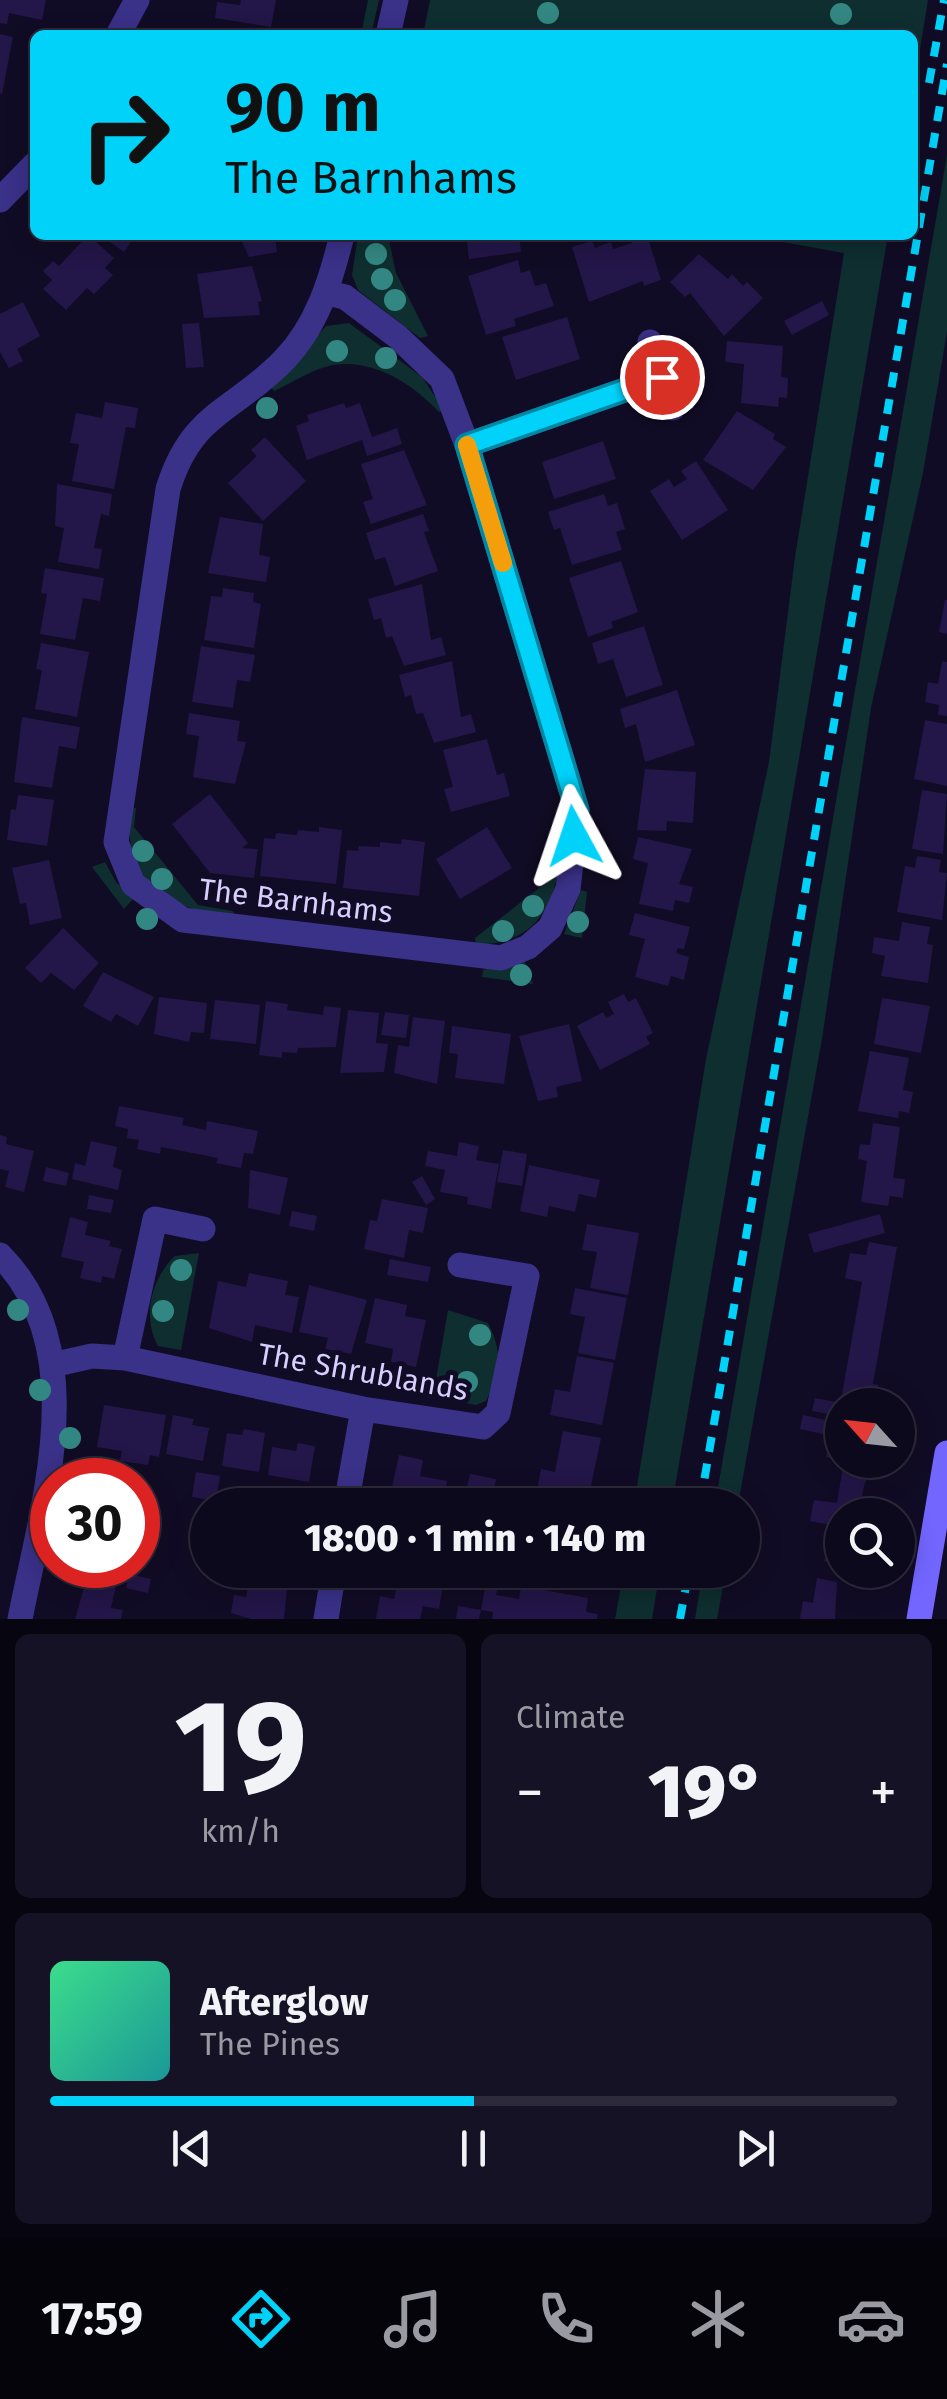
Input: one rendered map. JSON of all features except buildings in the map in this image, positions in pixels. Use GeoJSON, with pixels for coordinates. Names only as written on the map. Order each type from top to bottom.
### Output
{"type":"FeatureCollection","features":[{"type":"Feature","properties":{"kind":"main road"},"geometry":{"type":"LineString","coordinates":[[918,1619],[947,1453]]}},
{"type":"Feature","properties":{"kind":"street"},"geometry":{"type":"LineString","coordinates":[[121,30],[136,0]]}},
{"type":"Feature","properties":{"kind":"street"},"geometry":{"type":"LineString","coordinates":[[389,30],[396,0]]}},
{"type":"Feature","properties":{"kind":"street"},"geometry":{"type":"LineString","coordinates":[[0,200],[30,169]]}},
{"type":"Feature","properties":{"kind":"street","name":"The Barnhams"},"geometry":{"type":"LineString","coordinates":[[328,293],[344,298],[398,337],[442,378],[467,445],[577,810],[568,889],[550,928],[528,947],[501,958],[183,920],[133,884],[116,842],[168,489],[179,453],[194,433],[285,359],[328,293],[341,240]]}},
{"type":"Feature","properties":{"kind":"street"},"geometry":{"type":"LineString","coordinates":[[650,342],[673,408]]}},
{"type":"Feature","properties":{"kind":"street"},"geometry":{"type":"LineString","coordinates":[[467,445],[662,377]]}},
{"type":"Feature","properties":{"kind":"street"},"geometry":{"type":"LineString","coordinates":[[125,1358],[155,1219],[203,1229]]}},
{"type":"Feature","properties":{"kind":"street"},"geometry":{"type":"LineString","coordinates":[[0,1255],[17,1272],[39,1317],[52,1365],[53,1432],[20,1619]]}},
{"type":"Feature","properties":{"kind":"street","name":"The Shrublands"},"geometry":{"type":"LineString","coordinates":[[52,1365],[92,1356],[125,1358],[364,1408],[483,1427],[498,1413],[527,1276],[460,1265]]}},
{"type":"Feature","properties":{"kind":"street"},"geometry":{"type":"LineString","coordinates":[[349,1488],[364,1408]]}},
{"type":"Feature","properties":{"kind":"street"},"geometry":{"type":"LineString","coordinates":[[326,1619],[331,1588]]}},
{"type":"Feature","properties":{"kind":"green space"},"geometry":{"type":"Polygon","coordinates":[[[368,0],[379,0],[372,30],[362,30],[368,0]]]}},
{"type":"Feature","properties":{"kind":"green space"},"geometry":{"type":"Polygon","coordinates":[[[430,0],[928,0],[918,62],[918,30],[424,30],[430,0]]]}},
{"type":"Feature","properties":{"kind":"green space"},"geometry":{"type":"Polygon","coordinates":[[[947,155],[947,332],[923,473],[871,708],[822,1039],[741,1488],[718,1488],[947,155]]]}},
{"type":"Feature","properties":{"kind":"green space"},"geometry":{"type":"Polygon","coordinates":[[[357,240],[389,240],[396,273],[428,336],[420,338],[358,290],[352,275],[357,240]]]}},
{"type":"Feature","properties":{"kind":"green space"},"geometry":{"type":"Polygon","coordinates":[[[772,240],[887,240],[675,1488],[637,1488],[706,1059],[769,762],[795,557],[844,253],[772,240]]]}},
{"type":"Feature","properties":{"kind":"green space"},"geometry":{"type":"Polygon","coordinates":[[[349,323],[422,377],[444,410],[439,412],[418,392],[392,376],[348,364],[318,369],[274,391],[271,387],[326,326],[349,323]]]}},
{"type":"Feature","properties":{"kind":"green space"},"geometry":{"type":"Polygon","coordinates":[[[130,808],[136,808],[134,827],[198,905],[233,911],[234,917],[187,906],[153,888],[134,857],[130,808]]]}},
{"type":"Feature","properties":{"kind":"green space"},"geometry":{"type":"Polygon","coordinates":[[[558,816],[565,817],[563,841],[548,904],[522,933],[502,942],[476,945],[475,938],[552,878],[558,816]]]}},
{"type":"Feature","properties":{"kind":"green space"},"geometry":{"type":"Polygon","coordinates":[[[105,862],[116,882],[134,898],[124,909],[92,867],[105,862]]]}},
{"type":"Feature","properties":{"kind":"green space"},"geometry":{"type":"Polygon","coordinates":[[[581,890],[587,892],[582,938],[564,934],[581,890]]]}},
{"type":"Feature","properties":{"kind":"green space"},"geometry":{"type":"Polygon","coordinates":[[[525,962],[533,984],[482,977],[483,970],[525,962]]]}},
{"type":"Feature","properties":{"kind":"green space"},"geometry":{"type":"Polygon","coordinates":[[[199,1253],[181,1350],[158,1346],[150,1311],[160,1275],[175,1256],[199,1253]]]}},
{"type":"Feature","properties":{"kind":"green space"},"geometry":{"type":"Polygon","coordinates":[[[448,1310],[488,1323],[496,1344],[495,1380],[486,1401],[476,1405],[433,1397],[448,1310]]]}},
{"type":"Feature","properties":{"kind":"green space"},"geometry":{"type":"Polygon","coordinates":[[[621,1588],[657,1588],[652,1619],[615,1619],[621,1588]]]}},
{"type":"Feature","properties":{"kind":"green space"},"geometry":{"type":"Polygon","coordinates":[[[700,1588],[723,1588],[717,1619],[695,1619],[700,1588]]]}},
{"type":"Feature","properties":{"kind":"railway"},"geometry":{"type":"LineString","coordinates":[[929,83],[944,0]]}},
{"type":"Feature","properties":{"kind":"railway"},"geometry":{"type":"LineString","coordinates":[[918,233],[947,64]]}},
{"type":"Feature","properties":{"kind":"railway"},"geometry":{"type":"LineString","coordinates":[[703,1488],[917,240]]}},
{"type":"Feature","properties":{"kind":"railway"},"geometry":{"type":"LineString","coordinates":[[680,1619],[686,1588]]}},
{"type":"Feature","properties":{"kind":"slow traffic"},"geometry":{"type":"LineString","coordinates":[[467,445],[503,563]]}},
{"type":"Feature","properties":{"kind":"route"},"geometry":{"type":"LineString","coordinates":[[574,836],[577,810],[467,445],[662,377]]}}]}
